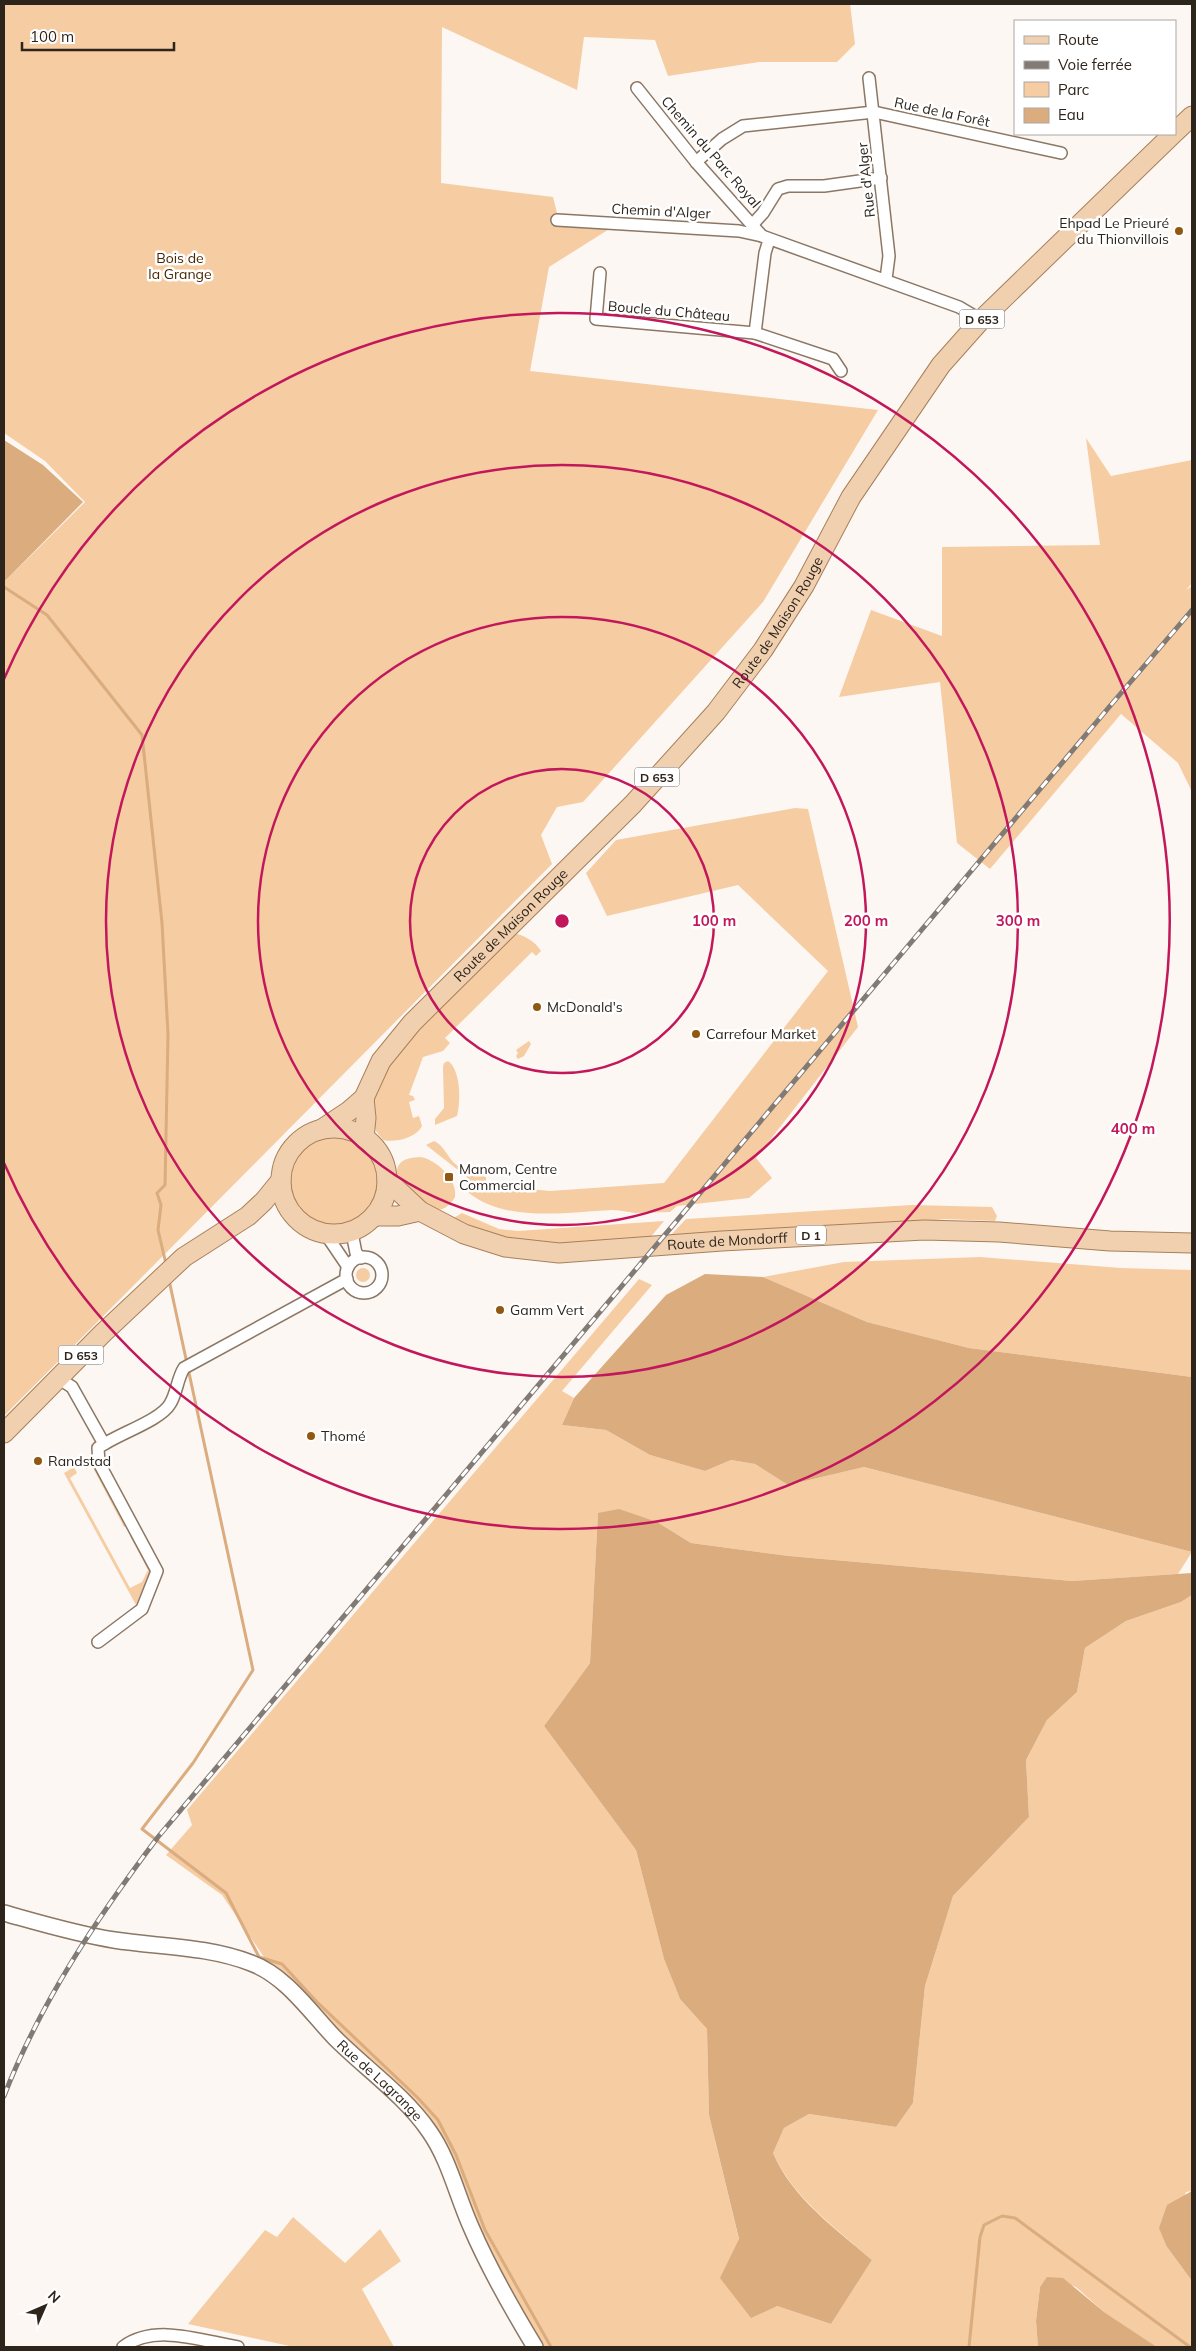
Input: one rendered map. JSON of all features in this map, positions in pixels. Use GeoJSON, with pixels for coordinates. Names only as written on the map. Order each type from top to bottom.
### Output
{"type":"FeatureCollection","features":[{"type":"Feature","properties":{"kind":"main road","name":"Route de Maison Rouge"},"geometry":{"type":"LineString","coordinates":[[1176,131],[1192,116]]}},
{"type":"Feature","properties":{"kind":"main road","name":"Route de Maison Rouge"},"geometry":{"type":"LineString","coordinates":[[364,1098],[380,1061],[412,1022],[633,804],[716,712],[763,650],[794,601],[851,497],[941,365],[980,320],[1172,135]]}},
{"type":"Feature","properties":{"kind":"main road"},"geometry":{"type":"LineString","coordinates":[[322,1130],[344,1130],[364,1138],[381,1157],[387,1180],[381,1205],[374,1216],[357,1229],[341,1234],[325,1233],[304,1225],[289,1209],[284,1200],[281,1180],[284,1163],[293,1148],[306,1136],[322,1130],[364,1098]]}},
{"type":"Feature","properties":{"kind":"main road"},"geometry":{"type":"LineString","coordinates":[[364,1098],[366,1118],[364,1138]]}},
{"type":"Feature","properties":{"kind":"main road"},"geometry":{"type":"LineString","coordinates":[[248,1216],[264,1201],[281,1180]]}},
{"type":"Feature","properties":{"kind":"main road","name":"D 1"},"geometry":{"type":"LineString","coordinates":[[387,1180],[420,1212]]}},
{"type":"Feature","properties":{"kind":"main road"},"geometry":{"type":"LineString","coordinates":[[248,1216],[289,1209]]}},
{"type":"Feature","properties":{"kind":"main road"},"geometry":{"type":"LineString","coordinates":[[374,1216],[398,1216],[420,1212]]}},
{"type":"Feature","properties":{"kind":"main road","name":"Route de Mondorff"},"geometry":{"type":"LineString","coordinates":[[420,1212],[464,1234],[505,1247],[559,1253],[771,1237],[924,1230],[999,1232],[1110,1241],[1192,1243]]}},
{"type":"Feature","properties":{"kind":"main road","name":"D 653"},"geometry":{"type":"LineString","coordinates":[[4,1433],[58,1378],[184,1257],[248,1216]]}},
{"type":"Feature","properties":{"kind":"street","name":"Rue d'Alger"},"geometry":{"type":"LineString","coordinates":[[869,78],[888,256],[886,280]]}},
{"type":"Feature","properties":{"kind":"street","name":"Chemin du Parc Royal"},"geometry":{"type":"LineString","coordinates":[[638,88],[696,162],[766,238]]}},
{"type":"Feature","properties":{"kind":"street","name":"Rue de la Forêt"},"geometry":{"type":"LineString","coordinates":[[696,162],[722,139],[744,126],[874,112],[1061,153]]}},
{"type":"Feature","properties":{"kind":"street"},"geometry":{"type":"LineString","coordinates":[[753,224],[763,213],[778,189],[788,186],[824,186],[881,178]]}},
{"type":"Feature","properties":{"kind":"street","name":"Chemin d'Alger"},"geometry":{"type":"LineString","coordinates":[[557,220],[739,231],[766,238]]}},
{"type":"Feature","properties":{"kind":"street"},"geometry":{"type":"LineString","coordinates":[[755,333],[766,238],[827,258],[959,307],[980,320]]}},
{"type":"Feature","properties":{"kind":"street","name":"Boucle du Château"},"geometry":{"type":"LineString","coordinates":[[600,273],[596,319],[755,333],[832,359],[841,371]]}},
{"type":"Feature","properties":{"kind":"street"},"geometry":{"type":"LineString","coordinates":[[325,1233],[348,1267],[347,1279],[351,1288],[359,1293],[369,1292],[377,1287],[381,1277],[379,1267],[372,1260],[361,1258],[356,1253],[352,1238],[357,1229]]}},
{"type":"Feature","properties":{"kind":"street"},"geometry":{"type":"LineString","coordinates":[[348,1267],[361,1258]]}},
{"type":"Feature","properties":{"kind":"street"},"geometry":{"type":"LineString","coordinates":[[101,1447],[162,1414],[171,1403],[178,1377],[184,1368],[347,1279]]}},
{"type":"Feature","properties":{"kind":"street"},"geometry":{"type":"LineString","coordinates":[[58,1378],[72,1388],[101,1447],[99,1463],[157,1571],[142,1610],[98,1642]]}},
{"type":"Feature","properties":{"kind":"street","name":"Rue de Lagrange"},"geometry":{"type":"LineString","coordinates":[[4,1913],[81,1934],[115,1940],[197,1948],[252,1963],[278,1980],[405,2103],[429,2130],[440,2149],[471,2227],[531,2346]]}},
{"type":"Feature","properties":{"kind":"street"},"geometry":{"type":"LineString","coordinates":[[123,2347],[132,2341],[168,2334],[187,2342],[238,2347]]}},
{"type":"Feature","properties":{"kind":"green space","name":"Bois de la Grange"},"geometry":{"type":"Polygon","coordinates":[[[4,4],[850,4],[855,44],[837,62],[759,62],[668,76],[655,40],[584,37],[577,90],[442,27],[441,183],[553,197],[557,213],[622,221],[549,267],[530,371],[878,410],[763,602],[583,802],[557,807],[541,835],[552,864],[4,1416],[4,582],[85,502],[45,461],[4,433],[4,4]]]}},
{"type":"Feature","properties":{"kind":"green space"},"geometry":{"type":"Polygon","coordinates":[[[1086,438],[1111,476],[1192,460],[1192,583],[1186,590],[1192,586],[1192,792],[1178,763],[1121,714],[990,869],[957,843],[940,682],[839,697],[871,610],[942,636],[942,547],[1100,545],[1086,438]]]}},
{"type":"Feature","properties":{"kind":"green space"},"geometry":{"type":"Polygon","coordinates":[[[795,808],[808,809],[858,1027],[756,1158],[772,1178],[749,1198],[677,1206],[670,1212],[635,1213],[612,1210],[538,1214],[501,1209],[469,1193],[467,1177],[426,1145],[434,1141],[437,1143],[460,1168],[486,1177],[486,1185],[550,1191],[664,1183],[828,971],[738,885],[607,916],[586,873],[616,840],[795,808]]]}},
{"type":"Feature","properties":{"kind":"green space"},"geometry":{"type":"Polygon","coordinates":[[[511,933],[528,939],[541,951],[536,956],[532,952],[445,1038],[450,1043],[443,1051],[423,1057],[409,1095],[413,1096],[415,1100],[409,1102],[413,1118],[419,1116],[422,1126],[415,1134],[405,1139],[383,1140],[376,1131],[371,1111],[377,1090],[393,1056],[511,933]]]}},
{"type":"Feature","properties":{"kind":"green space"},"geometry":{"type":"Polygon","coordinates":[[[529,1041],[531,1044],[524,1056],[518,1059],[516,1050],[529,1041]]]}},
{"type":"Feature","properties":{"kind":"green space"},"geometry":{"type":"Polygon","coordinates":[[[448,1061],[452,1065],[458,1079],[457,1116],[435,1125],[435,1119],[444,1108],[443,1067],[444,1063],[448,1061]]]}},
{"type":"Feature","properties":{"kind":"green space"},"geometry":{"type":"Polygon","coordinates":[[[337,1133],[355,1137],[370,1147],[380,1162],[384,1180],[380,1198],[370,1213],[355,1223],[337,1227],[319,1223],[304,1213],[294,1198],[290,1180],[294,1162],[304,1147],[319,1137],[337,1133]]]}},
{"type":"Feature","properties":{"kind":"green space"},"geometry":{"type":"Polygon","coordinates":[[[420,1157],[439,1166],[445,1171],[453,1184],[455,1197],[448,1206],[441,1209],[433,1209],[425,1205],[397,1178],[399,1164],[410,1158],[420,1157]]]}},
{"type":"Feature","properties":{"kind":"green space"},"geometry":{"type":"Polygon","coordinates":[[[912,1205],[992,1207],[997,1216],[995,1221],[945,1219],[907,1223],[670,1236],[686,1219],[912,1205]]]}},
{"type":"Feature","properties":{"kind":"green space"},"geometry":{"type":"Polygon","coordinates":[[[462,1213],[499,1229],[518,1231],[664,1221],[649,1239],[581,1245],[547,1245],[505,1240],[452,1219],[462,1213]]]}},
{"type":"Feature","properties":{"kind":"green space"},"geometry":{"type":"Polygon","coordinates":[[[980,1257],[1121,1268],[1192,1270],[1192,1377],[969,1348],[867,1322],[763,1277],[844,1262],[980,1257]]]}},
{"type":"Feature","properties":{"kind":"green space"},"geometry":{"type":"Polygon","coordinates":[[[360,1268],[366,1268],[370,1275],[366,1282],[360,1282],[356,1278],[356,1272],[360,1268]]]}},
{"type":"Feature","properties":{"kind":"green space"},"geometry":{"type":"Polygon","coordinates":[[[639,1279],[652,1285],[562,1391],[574,1398],[562,1425],[606,1430],[650,1455],[705,1471],[731,1460],[755,1464],[788,1485],[864,1467],[1192,1552],[1178,1574],[1072,1581],[789,1556],[691,1543],[657,1522],[598,1513],[590,1663],[544,1726],[636,1850],[664,1959],[680,1999],[707,2029],[709,2115],[739,2240],[777,2306],[831,2324],[872,2260],[816,2211],[792,2184],[782,2169],[773,2153],[784,2128],[809,2114],[896,2127],[913,2103],[925,1986],[953,1896],[1029,1817],[1026,1760],[1047,1720],[1077,1692],[1085,1648],[1126,1621],[1181,1602],[1192,1595],[1192,2191],[1186,2192],[1167,2247],[1192,2281],[1192,2347],[1157,2347],[1104,2312],[1076,2287],[1048,2277],[1040,2287],[1036,2321],[1038,2347],[544,2347],[482,2240],[432,2126],[268,1963],[222,1895],[166,1855],[192,1825],[187,1810],[639,1279]]]}},
{"type":"Feature","properties":{"kind":"green space"},"geometry":{"type":"Polygon","coordinates":[[[90,1458],[127,1525],[124,1527],[92,1466],[86,1469],[82,1463],[90,1458]]]}},
{"type":"Feature","properties":{"kind":"green space"},"geometry":{"type":"Polygon","coordinates":[[[74,1467],[77,1473],[70,1478],[130,1588],[142,1582],[148,1570],[130,1536],[132,1535],[151,1569],[136,1605],[64,1473],[74,1467]]]}},
{"type":"Feature","properties":{"kind":"green space"},"geometry":{"type":"Polygon","coordinates":[[[293,2217],[345,2263],[380,2229],[401,2261],[362,2289],[394,2347],[294,2347],[188,2324],[265,2230],[277,2237],[293,2217]]]}},
{"type":"Feature","properties":{"kind":"water"},"geometry":{"type":"Polygon","coordinates":[[[4,440],[43,465],[83,502],[4,582],[4,440]]]}},
{"type":"Feature","properties":{"kind":"water"},"geometry":{"type":"Polygon","coordinates":[[[705,1274],[763,1277],[867,1322],[969,1348],[1192,1377],[1192,1552],[864,1467],[788,1485],[755,1464],[731,1460],[705,1471],[650,1455],[606,1430],[562,1425],[574,1398],[666,1295],[705,1274]]]}},
{"type":"Feature","properties":{"kind":"water"},"geometry":{"type":"Polygon","coordinates":[[[619,1509],[657,1522],[691,1543],[789,1556],[1072,1581],[1192,1573],[1192,1595],[1181,1602],[1126,1621],[1085,1648],[1077,1692],[1047,1720],[1026,1760],[1029,1817],[953,1896],[925,1986],[913,2103],[896,2127],[809,2114],[784,2128],[773,2153],[791,2184],[816,2212],[872,2260],[831,2324],[777,2306],[751,2318],[720,2278],[739,2239],[709,2115],[707,2029],[680,1999],[664,1959],[636,1850],[544,1726],[590,1663],[598,1513],[619,1509]]]}},
{"type":"Feature","properties":{"kind":"water"},"geometry":{"type":"Polygon","coordinates":[[[1192,2191],[1192,2281],[1167,2247],[1159,2228],[1167,2205],[1192,2191]]]}},
{"type":"Feature","properties":{"kind":"water"},"geometry":{"type":"Polygon","coordinates":[[[1047,2277],[1063,2278],[1104,2312],[1157,2347],[1038,2347],[1036,2321],[1040,2287],[1047,2277]]]}},
{"type":"Feature","properties":{"kind":"waterway"},"geometry":{"type":"LineString","coordinates":[[4,587],[47,615],[142,735],[162,923],[168,1034],[165,1185],[157,1193],[161,1205],[158,1230],[166,1264]]}},
{"type":"Feature","properties":{"kind":"waterway"},"geometry":{"type":"LineString","coordinates":[[169,1280],[253,1670],[193,1763],[142,1829],[226,1893],[259,1957],[282,1964],[317,2002],[418,2098],[438,2120],[456,2155],[485,2230],[551,2347]]}},
{"type":"Feature","properties":{"kind":"waterway"},"geometry":{"type":"LineString","coordinates":[[969,2347],[980,2237],[984,2225],[1002,2216],[1015,2218],[1190,2347]]}},
{"type":"Feature","properties":{"kind":"railway"},"geometry":{"type":"LineString","coordinates":[[4,2096],[35,2027],[72,1961],[113,1898],[158,1837],[1192,610]]}},
{"type":"Feature","properties":{"kind":"place","name":"Ehpad Le Prieuré du Thionvillois"},"geometry":{"type":"Point","coordinates":[1179,231]}},
{"type":"Feature","properties":{"kind":"place","name":"McDonald's"},"geometry":{"type":"Point","coordinates":[537,1007]}},
{"type":"Feature","properties":{"kind":"place","name":"Carrefour Market"},"geometry":{"type":"Point","coordinates":[696,1034]}},
{"type":"Feature","properties":{"kind":"place","name":"Manom, Centre Commercial"},"geometry":{"type":"Point","coordinates":[449,1177]}},
{"type":"Feature","properties":{"kind":"place","name":"Gamm Vert"},"geometry":{"type":"Point","coordinates":[500,1310]}},
{"type":"Feature","properties":{"kind":"place","name":"Thomé"},"geometry":{"type":"Point","coordinates":[311,1436]}},
{"type":"Feature","properties":{"kind":"place","name":"Randstad"},"geometry":{"type":"Point","coordinates":[38,1461]}}]}
